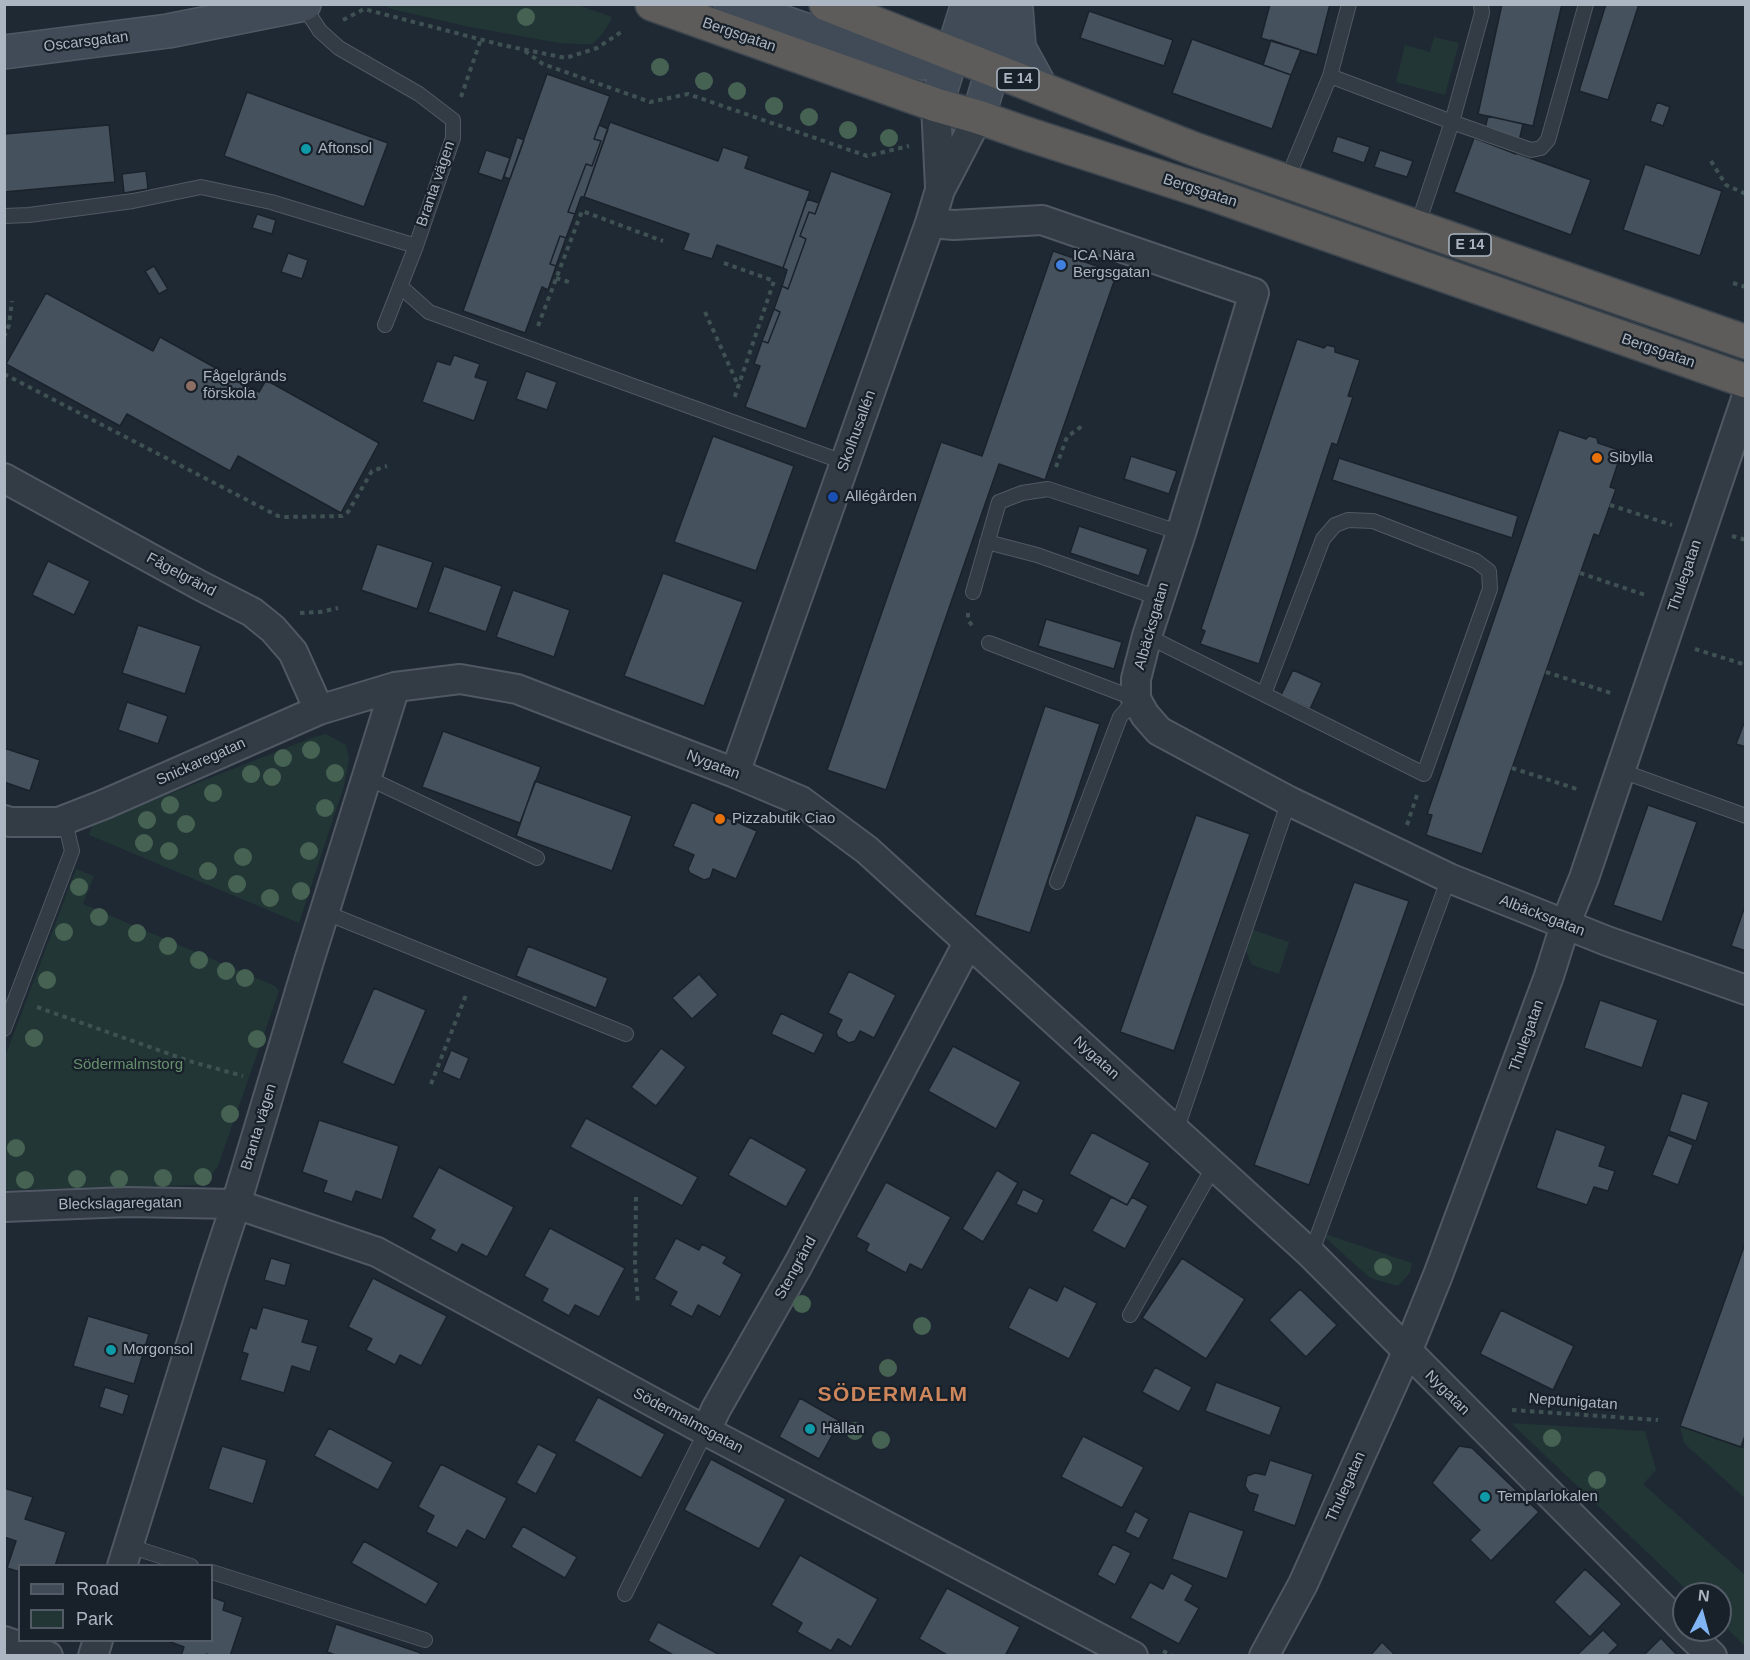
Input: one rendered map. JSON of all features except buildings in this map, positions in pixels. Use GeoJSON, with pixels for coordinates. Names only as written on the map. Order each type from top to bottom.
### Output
{"type":"FeatureCollection","features":[{"type":"Feature","properties":{"kind":"highway","name":"Bergsgatan"},"geometry":{"type":"LineString","coordinates":[[652,4],[936,105],[1212,194],[1746,381]]}},
{"type":"Feature","properties":{"kind":"highway","name":"E 14"},"geometry":{"type":"LineString","coordinates":[[834,7],[1194,149],[1292,173],[1421,218],[1746,342]]}},
{"type":"Feature","properties":{"kind":"main road","name":"Oscarsgatan"},"geometry":{"type":"LineString","coordinates":[[168,31],[209,4]]}},
{"type":"Feature","properties":{"kind":"main road","name":"Bergsgatan"},"geometry":{"type":"LineString","coordinates":[[731,4],[893,60],[913,63],[926,63],[942,59],[953,53],[1007,4]]}},
{"type":"Feature","properties":{"kind":"main road"},"geometry":{"type":"LineString","coordinates":[[834,7],[879,4]]}},
{"type":"Feature","properties":{"kind":"main road","name":"Skolhusallén"},"geometry":{"type":"LineString","coordinates":[[936,105],[968,4]]}},
{"type":"Feature","properties":{"kind":"main road","name":"Skolhusallén"},"geometry":{"type":"LineString","coordinates":[[978,117],[1014,4]]}},
{"type":"Feature","properties":{"kind":"main road","name":"Skolhusallén"},"geometry":{"type":"LineString","coordinates":[[1014,4],[1019,48],[1041,88]]}},
{"type":"Feature","properties":{"kind":"main road","name":"Oscarsgatan"},"geometry":{"type":"LineString","coordinates":[[4,52],[168,31],[261,10],[304,5]]}},
{"type":"Feature","properties":{"kind":"street","name":"Skolhusallén"},"geometry":{"type":"LineString","coordinates":[[936,105],[940,190]]}},
{"type":"Feature","properties":{"kind":"street","name":"Skolhusallén"},"geometry":{"type":"LineString","coordinates":[[735,773],[940,190],[978,117]]}},
{"type":"Feature","properties":{"kind":"street","name":"Albäcksgatan"},"geometry":{"type":"LineString","coordinates":[[930,223],[954,225],[1042,220],[1254,294],[1181,533],[1158,598],[1136,679],[1136,699],[1145,715],[1159,731],[1289,801],[1449,878],[1565,925],[1746,990]]}},
{"type":"Feature","properties":{"kind":"street","name":"Thulegatan"},"geometry":{"type":"LineString","coordinates":[[1264,1656],[1303,1584],[1407,1352],[1438,1275],[1584,878],[1746,399]]}},
{"type":"Feature","properties":{"kind":"street","name":"Fågelgränd"},"geometry":{"type":"LineString","coordinates":[[4,478],[252,612],[273,629],[293,652],[319,710]]}},
{"type":"Feature","properties":{"kind":"street","name":"Nygatan"},"geometry":{"type":"LineString","coordinates":[[395,687],[460,679],[517,689],[735,773],[801,801],[867,850],[1311,1254],[1672,1618]]}},
{"type":"Feature","properties":{"kind":"street","name":"Snickaregatan"},"geometry":{"type":"LineString","coordinates":[[4,820],[59,822],[319,710],[395,687]]}},
{"type":"Feature","properties":{"kind":"street","name":"Branta vägen"},"geometry":{"type":"LineString","coordinates":[[125,1556],[395,687]]}},
{"type":"Feature","properties":{"kind":"street","name":"Stengränd"},"geometry":{"type":"LineString","coordinates":[[706,1431],[716,1409],[798,1265],[968,943]]}},
{"type":"Feature","properties":{"kind":"street","name":"Bleckslagaregatan"},"geometry":{"type":"LineString","coordinates":[[4,1207],[127,1202],[236,1204]]}},
{"type":"Feature","properties":{"kind":"street","name":"Södermalmsgatan"},"geometry":{"type":"LineString","coordinates":[[236,1204],[377,1252],[706,1431],[1133,1656]]}},
{"type":"Feature","properties":{"kind":"street"},"geometry":{"type":"LineString","coordinates":[[4,1641],[48,1656]]}},
{"type":"Feature","properties":{"kind":"street","name":"Nygatan"},"geometry":{"type":"LineString","coordinates":[[1697,1642],[1712,1656]]}},
{"type":"Feature","properties":{"kind":"lane"},"geometry":{"type":"LineString","coordinates":[[1292,173],[1330,75],[1349,4]]}},
{"type":"Feature","properties":{"kind":"lane"},"geometry":{"type":"LineString","coordinates":[[1421,218],[1452,122],[1482,14],[1481,4]]}},
{"type":"Feature","properties":{"kind":"lane"},"geometry":{"type":"LineString","coordinates":[[1330,75],[1531,150],[1541,148],[1548,140],[1587,4]]}},
{"type":"Feature","properties":{"kind":"lane","name":"Branta vägen"},"geometry":{"type":"LineString","coordinates":[[304,5],[320,31],[339,48],[419,94],[453,120],[453,138],[416,246],[385,325]]}},
{"type":"Feature","properties":{"kind":"lane"},"geometry":{"type":"LineString","coordinates":[[4,216],[29,215],[133,201],[201,187],[270,202],[416,246]]}},
{"type":"Feature","properties":{"kind":"lane"},"geometry":{"type":"LineString","coordinates":[[400,286],[429,312],[846,462]]}},
{"type":"Feature","properties":{"kind":"lane"},"geometry":{"type":"LineString","coordinates":[[973,592],[999,502],[1022,493],[1048,489],[1181,533]]}},
{"type":"Feature","properties":{"kind":"lane"},"geometry":{"type":"LineString","coordinates":[[1147,636],[1424,774],[1490,589],[1489,571],[1476,561],[1373,521],[1348,520],[1335,525],[1323,539],[1264,694]]}},
{"type":"Feature","properties":{"kind":"lane"},"geometry":{"type":"LineString","coordinates":[[987,542],[1037,555],[1158,598]]}},
{"type":"Feature","properties":{"kind":"lane"},"geometry":{"type":"LineString","coordinates":[[989,643],[1136,699],[1120,717],[1058,882]]}},
{"type":"Feature","properties":{"kind":"lane"},"geometry":{"type":"LineString","coordinates":[[1619,770],[1746,816]]}},
{"type":"Feature","properties":{"kind":"lane"},"geometry":{"type":"LineString","coordinates":[[366,777],[537,858]]}},
{"type":"Feature","properties":{"kind":"lane"},"geometry":{"type":"LineString","coordinates":[[1176,1131],[1289,801]]}},
{"type":"Feature","properties":{"kind":"lane"},"geometry":{"type":"LineString","coordinates":[[4,1029],[72,851],[68,834],[59,822]]}},
{"type":"Feature","properties":{"kind":"lane"},"geometry":{"type":"LineString","coordinates":[[1311,1254],[1449,878]]}},
{"type":"Feature","properties":{"kind":"lane"},"geometry":{"type":"LineString","coordinates":[[324,912],[626,1034]]}},
{"type":"Feature","properties":{"kind":"lane"},"geometry":{"type":"LineString","coordinates":[[1130,1315],[1214,1166]]}},
{"type":"Feature","properties":{"kind":"lane","name":"Stengränd"},"geometry":{"type":"LineString","coordinates":[[625,1594],[706,1431]]}},
{"type":"Feature","properties":{"kind":"lane"},"geometry":{"type":"LineString","coordinates":[[125,1556],[177,1564]]}},
{"type":"Feature","properties":{"kind":"lane"},"geometry":{"type":"LineString","coordinates":[[213,1572],[425,1640]]}},
{"type":"Feature","properties":{"kind":"path"},"geometry":{"type":"LineString","coordinates":[[361,4],[364,9],[566,58],[597,48],[624,30]]}},
{"type":"Feature","properties":{"kind":"path"},"geometry":{"type":"LineString","coordinates":[[461,97],[481,39]]}},
{"type":"Feature","properties":{"kind":"path"},"geometry":{"type":"LineString","coordinates":[[523,49],[543,64],[650,102],[688,94],[867,156],[914,145],[938,148]]}},
{"type":"Feature","properties":{"kind":"path"},"geometry":{"type":"LineString","coordinates":[[1711,161],[1726,185],[1746,194]]}},
{"type":"Feature","properties":{"kind":"path"},"geometry":{"type":"LineString","coordinates":[[530,349],[582,211],[663,241]]}},
{"type":"Feature","properties":{"kind":"path"},"geometry":{"type":"LineString","coordinates":[[724,263],[774,281],[726,419]]}},
{"type":"Feature","properties":{"kind":"path"},"geometry":{"type":"LineString","coordinates":[[556,278],[572,283]]}},
{"type":"Feature","properties":{"kind":"path"},"geometry":{"type":"LineString","coordinates":[[1733,283],[1746,287]]}},
{"type":"Feature","properties":{"kind":"path"},"geometry":{"type":"LineString","coordinates":[[4,337],[9,325],[12,301]]}},
{"type":"Feature","properties":{"kind":"path"},"geometry":{"type":"LineString","coordinates":[[705,312],[739,387]]}},
{"type":"Feature","properties":{"kind":"path"},"geometry":{"type":"LineString","coordinates":[[4,374],[278,516],[286,518],[342,516],[348,512],[372,471],[387,466]]}},
{"type":"Feature","properties":{"kind":"path"},"geometry":{"type":"LineString","coordinates":[[1048,489],[1067,437],[1082,426]]}},
{"type":"Feature","properties":{"kind":"path"},"geometry":{"type":"LineString","coordinates":[[1610,505],[1681,528]]}},
{"type":"Feature","properties":{"kind":"path"},"geometry":{"type":"LineString","coordinates":[[1727,534],[1746,540]]}},
{"type":"Feature","properties":{"kind":"path"},"geometry":{"type":"LineString","coordinates":[[1580,573],[1656,599]]}},
{"type":"Feature","properties":{"kind":"path"},"geometry":{"type":"LineString","coordinates":[[973,592],[968,620],[989,643]]}},
{"type":"Feature","properties":{"kind":"path"},"geometry":{"type":"LineString","coordinates":[[1688,646],[1746,665]]}},
{"type":"Feature","properties":{"kind":"path"},"geometry":{"type":"LineString","coordinates":[[1546,672],[1622,697]]}},
{"type":"Feature","properties":{"kind":"path"},"geometry":{"type":"LineString","coordinates":[[1512,768],[1589,793]]}},
{"type":"Feature","properties":{"kind":"path"},"geometry":{"type":"LineString","coordinates":[[1396,853],[1424,774]]}},
{"type":"Feature","properties":{"kind":"path"},"geometry":{"type":"LineString","coordinates":[[431,1084],[475,972]]}},
{"type":"Feature","properties":{"kind":"path"},"geometry":{"type":"LineString","coordinates":[[16,999],[189,1061],[244,1076]]}},
{"type":"Feature","properties":{"kind":"path"},"geometry":{"type":"LineString","coordinates":[[636,1197],[635,1266],[638,1304]]}},
{"type":"Feature","properties":{"kind":"path","name":"Neptunigatan"},"geometry":{"type":"LineString","coordinates":[[1505,1409],[1658,1420]]}},
{"type":"Feature","properties":{"kind":"green space"},"geometry":{"type":"Polygon","coordinates":[[[383,5],[578,5],[612,17],[599,38],[592,44],[559,43],[465,26],[383,5]]]}},
{"type":"Feature","properties":{"kind":"green space"},"geometry":{"type":"Polygon","coordinates":[[[1434,37],[1459,43],[1445,95],[1396,82],[1405,45],[1430,52],[1434,37]]]}},
{"type":"Feature","properties":{"kind":"green space"},"geometry":{"type":"Polygon","coordinates":[[[326,734],[346,745],[349,759],[344,786],[299,923],[89,835],[93,824],[326,734]]]}},
{"type":"Feature","properties":{"kind":"green space","name":"Södermalmstorg"},"geometry":{"type":"Polygon","coordinates":[[[76,869],[94,876],[83,904],[275,986],[279,991],[218,1166],[198,1185],[5,1190],[5,1057],[76,869]]]}},
{"type":"Feature","properties":{"kind":"green space"},"geometry":{"type":"Polygon","coordinates":[[[1253,930],[1289,942],[1279,974],[1252,965],[1246,951],[1253,930]]]}},
{"type":"Feature","properties":{"kind":"green space"},"geometry":{"type":"Polygon","coordinates":[[[1319,1232],[1412,1263],[1410,1273],[1398,1286],[1370,1278],[1319,1232]]]}},
{"type":"Feature","properties":{"kind":"green space"},"geometry":{"type":"Polygon","coordinates":[[[1511,1423],[1645,1431],[1656,1470],[1643,1484],[1745,1575],[1745,1646],[1732,1633],[1732,1582],[1678,1582],[1511,1423]]]}},
{"type":"Feature","properties":{"kind":"green space"},"geometry":{"type":"Polygon","coordinates":[[[1680,1426],[1745,1449],[1745,1498],[1684,1443],[1680,1426]]]}},
{"type":"Feature","properties":{"kind":"place","name":"Aftonsol"},"geometry":{"type":"Point","coordinates":[306,149]}},
{"type":"Feature","properties":{"kind":"place","name":"ICA Nära Bergsgatan"},"geometry":{"type":"Point","coordinates":[1061,265]}},
{"type":"Feature","properties":{"kind":"place","name":"Fågelgränds förskola"},"geometry":{"type":"Point","coordinates":[191,386]}},
{"type":"Feature","properties":{"kind":"place","name":"Sibylla"},"geometry":{"type":"Point","coordinates":[1597,458]}},
{"type":"Feature","properties":{"kind":"place","name":"Allégården"},"geometry":{"type":"Point","coordinates":[833,497]}},
{"type":"Feature","properties":{"kind":"place","name":"Pizzabutik Ciao"},"geometry":{"type":"Point","coordinates":[720,819]}},
{"type":"Feature","properties":{"kind":"place","name":"Morgonsol"},"geometry":{"type":"Point","coordinates":[111,1350]}},
{"type":"Feature","properties":{"kind":"place","name":"Hällan"},"geometry":{"type":"Point","coordinates":[810,1429]}},
{"type":"Feature","properties":{"kind":"place","name":"Templarlokalen"},"geometry":{"type":"Point","coordinates":[1485,1497]}},
{"type":"Feature","properties":{"kind":"district","name":"SÖDERMALM"},"geometry":{"type":"Point","coordinates":[893,1395]}}]}
